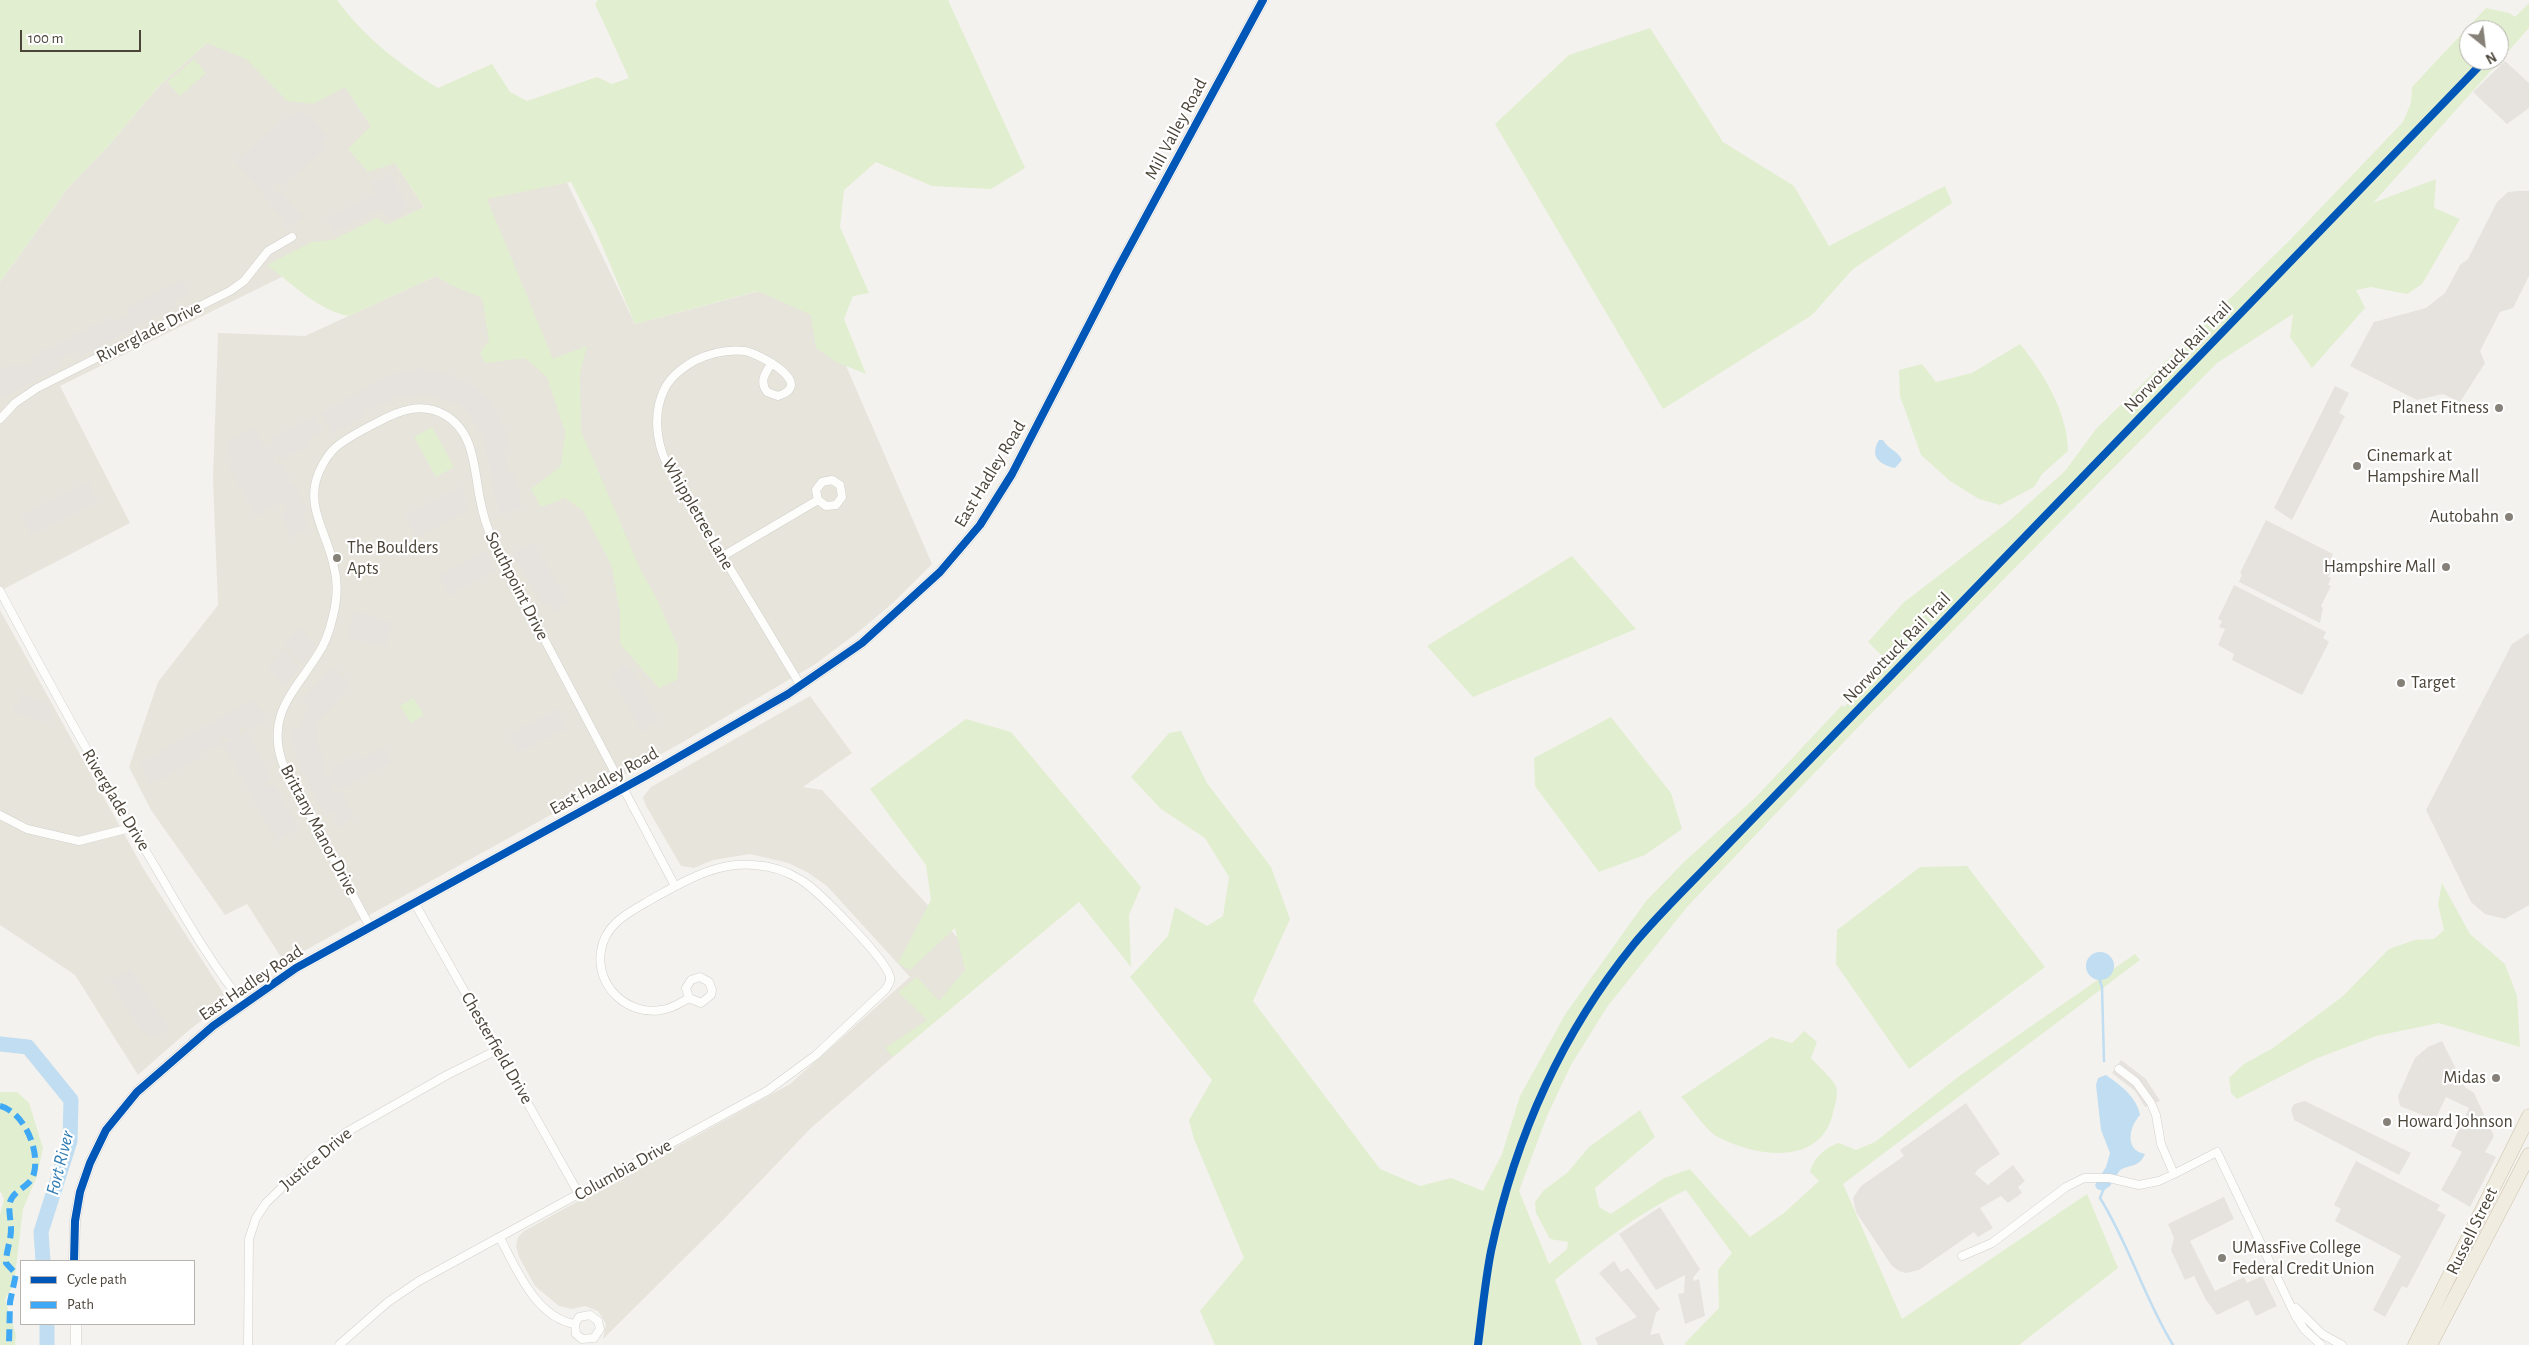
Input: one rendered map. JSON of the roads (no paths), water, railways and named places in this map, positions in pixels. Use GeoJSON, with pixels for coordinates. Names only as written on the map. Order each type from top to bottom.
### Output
{"type":"FeatureCollection","features":[{"type":"Feature","properties":{"kind":"highway","name":"Russell Street"},"geometry":{"type":"LineString","coordinates":[[2415,1345],[2529,1116]]}},
{"type":"Feature","properties":{"kind":"highway","name":"Russell Street"},"geometry":{"type":"LineString","coordinates":[[2430,1345],[2529,1155]]}},
{"type":"Feature","properties":{"kind":"street","name":"Mill Valley Road"},"geometry":{"type":"LineString","coordinates":[[1116,272],[1263,0]]}},
{"type":"Feature","properties":{"kind":"street","name":"Riverglade Drive"},"geometry":{"type":"LineString","coordinates":[[0,419],[19,400],[43,385],[237,287],[268,251],[292,237]]}},
{"type":"Feature","properties":{"kind":"street","name":"East Hadley Road"},"geometry":{"type":"LineString","coordinates":[[74,1260],[75,1220],[80,1192],[90,1163],[111,1122],[129,1100],[168,1063],[243,1003],[296,968],[623,788],[801,686],[854,650],[935,577],[972,535],[1012,474],[1116,272]]}},
{"type":"Feature","properties":{"kind":"street","name":"Whippletree Lane"},"geometry":{"type":"LineString","coordinates":[[772,363],[757,354],[743,351],[721,351],[705,356],[675,374],[666,387],[660,404],[657,428],[664,458],[801,686]]}},
{"type":"Feature","properties":{"kind":"street","name":"Southpoint Drive"},"geometry":{"type":"LineString","coordinates":[[316,480],[327,457],[335,448],[399,411],[413,408],[431,409],[446,415],[458,425],[471,450],[482,511],[495,546],[675,886]]}},
{"type":"Feature","properties":{"kind":"street","name":"Brittany Manor Drive"},"geometry":{"type":"LineString","coordinates":[[316,480],[314,504],[335,568],[335,608],[323,647],[283,707],[278,724],[278,747],[284,767],[370,927]]}},
{"type":"Feature","properties":{"kind":"street"},"geometry":{"type":"LineString","coordinates":[[723,556],[818,500]]}},
{"type":"Feature","properties":{"kind":"street","name":"Riverglade Drive"},"geometry":{"type":"LineString","coordinates":[[0,591],[67,717],[130,828],[205,950],[243,1003]]}},
{"type":"Feature","properties":{"kind":"street"},"geometry":{"type":"LineString","coordinates":[[0,816],[27,829],[78,841],[130,828]]}},
{"type":"Feature","properties":{"kind":"street","name":"Columbia Drive"},"geometry":{"type":"LineString","coordinates":[[339,1345],[405,1290],[749,1102],[779,1083],[816,1055],[885,990],[890,983],[890,977],[868,946],[833,908],[808,885],[789,874],[763,866],[733,864],[710,870],[675,886]]}},
{"type":"Feature","properties":{"kind":"street"},"geometry":{"type":"LineString","coordinates":[[675,886],[617,920],[602,946],[601,964],[606,981],[612,990],[625,1003],[636,1008],[648,1011],[663,1010],[689,998]]}},
{"type":"Feature","properties":{"kind":"street","name":"Chesterfield Drive"},"geometry":{"type":"LineString","coordinates":[[414,902],[579,1194]]}},
{"type":"Feature","properties":{"kind":"street","name":"Justice Drive"},"geometry":{"type":"LineString","coordinates":[[248,1345],[249,1239],[256,1218],[266,1203],[311,1159],[345,1133],[447,1074],[497,1050]]}},
{"type":"Feature","properties":{"kind":"street"},"geometry":{"type":"LineString","coordinates":[[2119,1069],[2136,1082],[2152,1103],[2161,1144],[2174,1174]]}},
{"type":"Feature","properties":{"kind":"street"},"geometry":{"type":"LineString","coordinates":[[1962,1256],[1992,1242],[2066,1187],[2084,1178],[2095,1177],[2147,1184],[2174,1174],[2218,1152],[2304,1329],[2321,1345]]}},
{"type":"Feature","properties":{"kind":"street"},"geometry":{"type":"LineString","coordinates":[[500,1238],[526,1284],[543,1306],[559,1319],[575,1324]]}},
{"type":"Feature","properties":{"kind":"street"},"geometry":{"type":"LineString","coordinates":[[2284,1290],[2313,1327],[2342,1345]]}},
{"type":"Feature","properties":{"kind":"street"},"geometry":{"type":"LineString","coordinates":[[76,1325],[76,1345]]}},
{"type":"Feature","properties":{"kind":"water"},"geometry":{"type":"Polygon","coordinates":[[[1879,440],[1883,440],[1902,460],[1895,468],[1884,464],[1877,458],[1875,450],[1879,440]]]}},
{"type":"Feature","properties":{"kind":"water"},"geometry":{"type":"Polygon","coordinates":[[[2100,952],[2110,956],[2114,966],[2110,976],[2100,980],[2090,976],[2086,966],[2090,956],[2100,952]]]}},
{"type":"Feature","properties":{"kind":"water"},"geometry":{"type":"Polygon","coordinates":[[[2106,1075],[2132,1097],[2138,1109],[2140,1115],[2133,1126],[2130,1138],[2134,1148],[2138,1152],[2145,1154],[2138,1163],[2120,1170],[2110,1186],[2103,1191],[2097,1189],[2095,1185],[2106,1167],[2110,1153],[2101,1130],[2096,1085],[2098,1078],[2106,1075]]]}},
{"type":"Feature","properties":{"kind":"waterway"},"geometry":{"type":"LineString","coordinates":[[2099,978],[2102,987],[2104,1061]]}},
{"type":"Feature","properties":{"kind":"waterway","name":"Fort River"},"geometry":{"type":"LineString","coordinates":[[0,1044],[28,1047],[71,1100],[70,1141],[41,1232],[43,1260]]}},
{"type":"Feature","properties":{"kind":"waterway"},"geometry":{"type":"LineString","coordinates":[[2104,1188],[2100,1198],[2120,1234],[2153,1309],[2173,1345]]}},
{"type":"Feature","properties":{"kind":"waterway","name":"Fort River"},"geometry":{"type":"LineString","coordinates":[[47,1325],[47,1345]]}},
{"type":"Feature","properties":{"kind":"place","name":"Planet Fitness"},"geometry":{"type":"Point","coordinates":[2499,408]}},
{"type":"Feature","properties":{"kind":"place","name":"Cinemark at Hampshire Mall"},"geometry":{"type":"Point","coordinates":[2357,466]}},
{"type":"Feature","properties":{"kind":"place","name":"Autobahn"},"geometry":{"type":"Point","coordinates":[2509,517]}},
{"type":"Feature","properties":{"kind":"place","name":"The Boulders Apts"},"geometry":{"type":"Point","coordinates":[337,558]}},
{"type":"Feature","properties":{"kind":"place","name":"Hampshire Mall"},"geometry":{"type":"Point","coordinates":[2446,567]}},
{"type":"Feature","properties":{"kind":"place","name":"Target"},"geometry":{"type":"Point","coordinates":[2401,683]}},
{"type":"Feature","properties":{"kind":"place","name":"Midas"},"geometry":{"type":"Point","coordinates":[2496,1078]}},
{"type":"Feature","properties":{"kind":"place","name":"Howard Johnson"},"geometry":{"type":"Point","coordinates":[2387,1122]}},
{"type":"Feature","properties":{"kind":"place","name":"UMassFive College Federal Credit Union"},"geometry":{"type":"Point","coordinates":[2222,1258]}}]}
